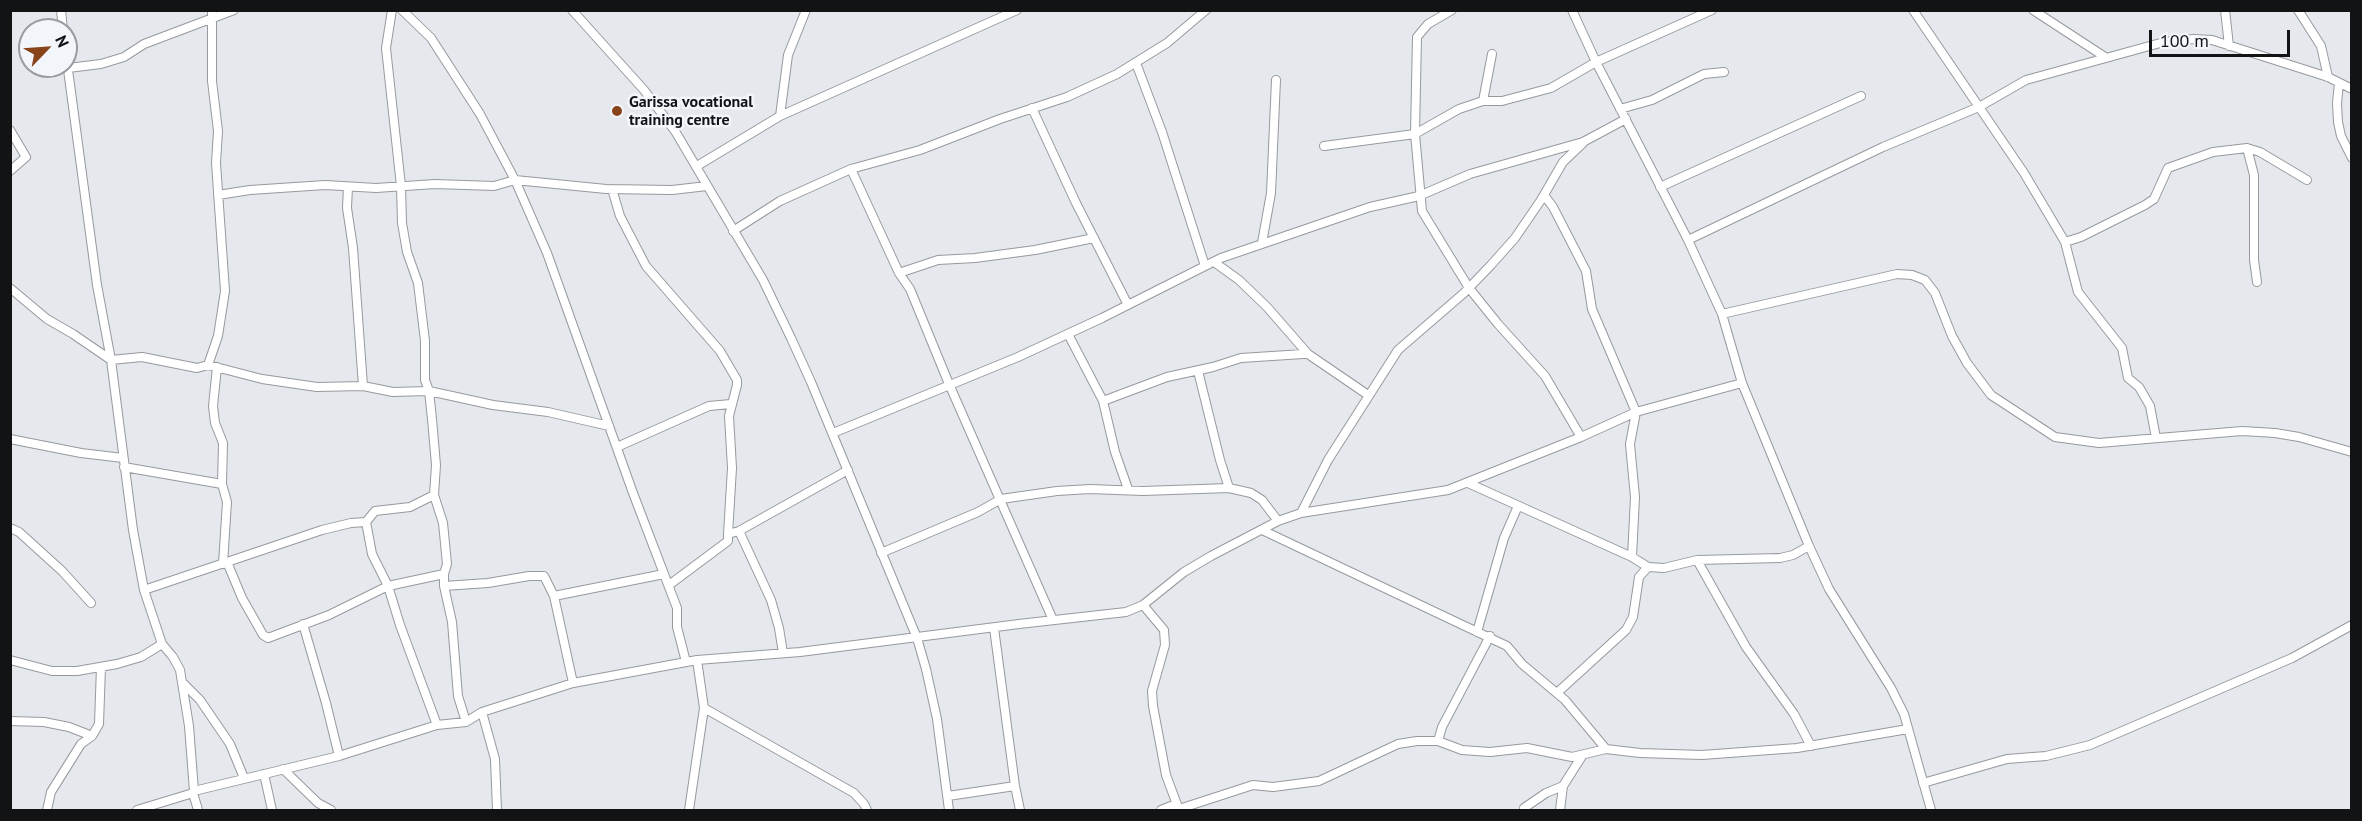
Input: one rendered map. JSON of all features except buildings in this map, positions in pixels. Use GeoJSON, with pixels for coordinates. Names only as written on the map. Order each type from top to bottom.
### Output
{"type":"FeatureCollection","features":[{"type":"Feature","properties":{"kind":"street"},"geometry":{"type":"LineString","coordinates":[[78,67],[101,64],[124,57],[144,44],[212,14],[234,10]]}},
{"type":"Feature","properties":{"kind":"street"},"geometry":{"type":"LineString","coordinates":[[393,10],[386,48],[401,186],[402,223],[407,252],[418,283],[425,341],[425,380],[429,391],[435,465],[434,495],[443,523],[447,564],[444,586],[452,622],[458,696],[466,722]]}},
{"type":"Feature","properties":{"kind":"street"},"geometry":{"type":"LineString","coordinates":[[402,10],[431,38],[480,114],[515,180],[547,253],[616,447],[677,608],[677,627],[686,662]]}},
{"type":"Feature","properties":{"kind":"street"},"geometry":{"type":"LineString","coordinates":[[572,10],[644,90],[675,131],[772,300],[812,382],[917,638],[937,719],[950,810]]}},
{"type":"Feature","properties":{"kind":"street"},"geometry":{"type":"LineString","coordinates":[[780,116],[788,55],[806,10]]}},
{"type":"Feature","properties":{"kind":"street"},"geometry":{"type":"LineString","coordinates":[[697,166],[780,116],[1017,10]]}},
{"type":"Feature","properties":{"kind":"street"},"geometry":{"type":"LineString","coordinates":[[733,231],[780,201],[851,169],[920,150],[1066,97],[1136,63],[1167,43],[1206,10]]}},
{"type":"Feature","properties":{"kind":"street"},"geometry":{"type":"LineString","coordinates":[[1452,10],[1428,24],[1417,37],[1414,134],[1422,212],[1469,288],[1545,376],[1581,437]]}},
{"type":"Feature","properties":{"kind":"street"},"geometry":{"type":"LineString","coordinates":[[1572,10],[1596,62],[1688,240],[1722,314],[1742,383],[1829,589],[1892,688],[1904,714],[1931,810]]}},
{"type":"Feature","properties":{"kind":"street"},"geometry":{"type":"LineString","coordinates":[[1324,146],[1414,134],[1460,109],[1483,101],[1502,101],[1551,88],[1596,62],[1712,10]]}},
{"type":"Feature","properties":{"kind":"street"},"geometry":{"type":"LineString","coordinates":[[1913,10],[2024,172],[2065,242],[2071,274],[2078,292],[2122,348],[2128,378],[2139,387],[2150,406],[2156,438]]}},
{"type":"Feature","properties":{"kind":"street"},"geometry":{"type":"LineString","coordinates":[[2033,10],[2105,57]]}},
{"type":"Feature","properties":{"kind":"street"},"geometry":{"type":"LineString","coordinates":[[2225,10],[2229,46]]}},
{"type":"Feature","properties":{"kind":"street"},"geometry":{"type":"LineString","coordinates":[[2298,10],[2321,46],[2328,77]]}},
{"type":"Feature","properties":{"kind":"street"},"geometry":{"type":"LineString","coordinates":[[208,365],[218,336],[225,291],[216,163],[218,131],[212,81],[212,14]]}},
{"type":"Feature","properties":{"kind":"street"},"geometry":{"type":"LineString","coordinates":[[1688,240],[1876,150],[1979,106],[2026,80],[2164,42],[2212,40],[2328,77],[2352,89]]}},
{"type":"Feature","properties":{"kind":"street"},"geometry":{"type":"LineString","coordinates":[[1483,101],[1492,54]]}},
{"type":"Feature","properties":{"kind":"street"},"geometry":{"type":"LineString","coordinates":[[1136,63],[1162,132],[1205,266]]}},
{"type":"Feature","properties":{"kind":"street"},"geometry":{"type":"LineString","coordinates":[[1620,109],[1652,100],[1704,74],[1724,72]]}},
{"type":"Feature","properties":{"kind":"street"},"geometry":{"type":"LineString","coordinates":[[69,78],[97,285],[111,360],[124,467],[144,590],[162,644],[173,657],[182,682],[189,726],[193,792],[198,810]]}},
{"type":"Feature","properties":{"kind":"street"},"geometry":{"type":"LineString","coordinates":[[1262,243],[1271,193],[1276,80]]}},
{"type":"Feature","properties":{"kind":"street"},"geometry":{"type":"LineString","coordinates":[[2339,83],[2338,122],[2341,136],[2352,158]]}},
{"type":"Feature","properties":{"kind":"street"},"geometry":{"type":"LineString","coordinates":[[1660,188],[1861,96]]}},
{"type":"Feature","properties":{"kind":"street"},"geometry":{"type":"LineString","coordinates":[[1032,108],[1128,305]]}},
{"type":"Feature","properties":{"kind":"street"},"geometry":{"type":"LineString","coordinates":[[833,434],[1018,357],[1214,262],[1262,243],[1370,207],[1419,196],[1470,174],[1583,142],[1626,120]]}},
{"type":"Feature","properties":{"kind":"street"},"geometry":{"type":"LineString","coordinates":[[10,130],[26,157],[10,171]]}},
{"type":"Feature","properties":{"kind":"street"},"geometry":{"type":"LineString","coordinates":[[1300,513],[1328,460],[1398,350],[1469,288],[1515,238],[1563,162],[1583,142]]}},
{"type":"Feature","properties":{"kind":"street"},"geometry":{"type":"LineString","coordinates":[[2065,242],[2081,237],[2145,205],[2154,199],[2168,168],[2213,152],[2247,148],[2260,152],[2307,180]]}},
{"type":"Feature","properties":{"kind":"street"},"geometry":{"type":"LineString","coordinates":[[2247,148],[2254,175],[2254,260],[2257,282]]}},
{"type":"Feature","properties":{"kind":"street"},"geometry":{"type":"LineString","coordinates":[[851,169],[899,273],[909,289],[1053,620]]}},
{"type":"Feature","properties":{"kind":"street"},"geometry":{"type":"LineString","coordinates":[[218,195],[325,185],[376,189],[435,184],[495,186],[515,180],[612,189],[672,190],[707,186]]}},
{"type":"Feature","properties":{"kind":"street"},"geometry":{"type":"LineString","coordinates":[[348,187],[347,208],[353,248],[363,386]]}},
{"type":"Feature","properties":{"kind":"street"},"geometry":{"type":"LineString","coordinates":[[612,189],[620,216],[646,266],[720,351],[737,385],[730,404],[729,416],[732,468],[728,541],[669,585]]}},
{"type":"Feature","properties":{"kind":"street"},"geometry":{"type":"LineString","coordinates":[[1544,195],[1553,207],[1586,271],[1592,309],[1636,412],[1630,444],[1635,497],[1632,557]]}},
{"type":"Feature","properties":{"kind":"street"},"geometry":{"type":"LineString","coordinates":[[899,273],[938,260],[975,258],[1035,250],[1094,238]]}},
{"type":"Feature","properties":{"kind":"street"},"geometry":{"type":"LineString","coordinates":[[1214,262],[1239,280],[1267,307],[1308,354],[1368,395]]}},
{"type":"Feature","properties":{"kind":"street"},"geometry":{"type":"LineString","coordinates":[[1722,314],[1897,274],[1912,275],[1925,280],[1935,293],[1952,336],[1967,363],[1991,395],[2055,437],[2099,443],[2242,431],[2300,437],[2352,452]]}},
{"type":"Feature","properties":{"kind":"street"},"geometry":{"type":"LineString","coordinates":[[10,288],[26,304],[47,319],[111,360],[142,357],[197,368],[208,365],[262,379],[317,387],[363,386],[393,392],[429,391],[493,405],[548,412],[609,426]]}},
{"type":"Feature","properties":{"kind":"street"},"geometry":{"type":"LineString","coordinates":[[1068,334],[1103,401],[1115,452],[1128,489]]}},
{"type":"Feature","properties":{"kind":"street"},"geometry":{"type":"LineString","coordinates":[[1103,401],[1132,388],[1241,358],[1308,354]]}},
{"type":"Feature","properties":{"kind":"street"},"geometry":{"type":"LineString","coordinates":[[217,367],[213,406],[215,423],[224,443],[222,484],[227,502],[225,563],[263,635],[268,638],[279,635],[329,615],[388,586],[444,574]]}},
{"type":"Feature","properties":{"kind":"street"},"geometry":{"type":"LineString","coordinates":[[1198,371],[1229,488]]}},
{"type":"Feature","properties":{"kind":"street"},"geometry":{"type":"LineString","coordinates":[[137,810],[244,778],[339,756],[437,725],[466,722],[482,712],[573,683],[697,660],[783,653],[1126,612],[1143,605],[1184,572],[1278,522],[1300,513],[1448,490],[1581,437],[1636,412],[1742,383]]}},
{"type":"Feature","properties":{"kind":"street"},"geometry":{"type":"LineString","coordinates":[[616,447],[709,406],[730,404]]}},
{"type":"Feature","properties":{"kind":"street"},"geometry":{"type":"LineString","coordinates":[[10,439],[81,453],[123,458]]}},
{"type":"Feature","properties":{"kind":"street"},"geometry":{"type":"LineString","coordinates":[[124,467],[222,484]]}},
{"type":"Feature","properties":{"kind":"street"},"geometry":{"type":"LineString","coordinates":[[728,534],[739,531],[848,470]]}},
{"type":"Feature","properties":{"kind":"street"},"geometry":{"type":"LineString","coordinates":[[1468,483],[1632,557],[1648,567],[1664,568],[1697,560],[1780,558],[1793,555],[1809,546]]}},
{"type":"Feature","properties":{"kind":"street"},"geometry":{"type":"LineString","coordinates":[[881,553],[978,512],[1001,499],[1079,490],[1143,491],[1229,488],[1251,493],[1262,500],[1278,522]]}},
{"type":"Feature","properties":{"kind":"street"},"geometry":{"type":"LineString","coordinates":[[144,590],[322,530],[366,522],[375,511],[410,507],[434,495]]}},
{"type":"Feature","properties":{"kind":"street"},"geometry":{"type":"LineString","coordinates":[[1477,632],[1504,538],[1518,506]]}},
{"type":"Feature","properties":{"kind":"street"},"geometry":{"type":"LineString","coordinates":[[366,522],[372,554],[388,586],[437,725]]}},
{"type":"Feature","properties":{"kind":"street"},"geometry":{"type":"LineString","coordinates":[[10,528],[19,532],[62,571],[91,603]]}},
{"type":"Feature","properties":{"kind":"street"},"geometry":{"type":"LineString","coordinates":[[739,531],[771,600],[780,628],[783,653]]}},
{"type":"Feature","properties":{"kind":"street"},"geometry":{"type":"LineString","coordinates":[[1262,531],[1477,632],[1490,636],[1507,646],[1522,664],[1558,692],[1606,749]]}},
{"type":"Feature","properties":{"kind":"street"},"geometry":{"type":"LineString","coordinates":[[1697,560],[1746,647],[1794,714],[1812,746]]}},
{"type":"Feature","properties":{"kind":"street"},"geometry":{"type":"LineString","coordinates":[[1558,692],[1626,630],[1633,617],[1639,577],[1648,567]]}},
{"type":"Feature","properties":{"kind":"street"},"geometry":{"type":"LineString","coordinates":[[554,596],[664,574]]}},
{"type":"Feature","properties":{"kind":"street"},"geometry":{"type":"LineString","coordinates":[[444,586],[544,576],[554,596],[573,683]]}},
{"type":"Feature","properties":{"kind":"street"},"geometry":{"type":"LineString","coordinates":[[1143,605],[1164,630],[1165,645],[1152,691],[1153,706],[1166,775],[1179,810]]}},
{"type":"Feature","properties":{"kind":"street"},"geometry":{"type":"LineString","coordinates":[[303,624],[339,756]]}},
{"type":"Feature","properties":{"kind":"street"},"geometry":{"type":"LineString","coordinates":[[1923,783],[2007,759],[2046,756],[2090,745],[2292,658],[2352,625]]}},
{"type":"Feature","properties":{"kind":"street"},"geometry":{"type":"LineString","coordinates":[[994,628],[1020,810]]}},
{"type":"Feature","properties":{"kind":"street"},"geometry":{"type":"LineString","coordinates":[[1438,741],[1442,727],[1490,636]]}},
{"type":"Feature","properties":{"kind":"street"},"geometry":{"type":"LineString","coordinates":[[10,660],[52,671],[77,671],[141,657],[162,644]]}},
{"type":"Feature","properties":{"kind":"street"},"geometry":{"type":"LineString","coordinates":[[689,810],[704,708],[697,660]]}},
{"type":"Feature","properties":{"kind":"street"},"geometry":{"type":"LineString","coordinates":[[47,810],[51,792],[81,744],[92,736],[99,724],[101,667]]}},
{"type":"Feature","properties":{"kind":"street"},"geometry":{"type":"LineString","coordinates":[[182,682],[200,700],[230,744],[244,778]]}},
{"type":"Feature","properties":{"kind":"street"},"geometry":{"type":"LineString","coordinates":[[704,708],[854,793],[867,810]]}},
{"type":"Feature","properties":{"kind":"street"},"geometry":{"type":"LineString","coordinates":[[482,712],[495,759],[497,810]]}},
{"type":"Feature","properties":{"kind":"street"},"geometry":{"type":"LineString","coordinates":[[10,721],[44,722],[69,727],[92,736]]}},
{"type":"Feature","properties":{"kind":"street"},"geometry":{"type":"LineString","coordinates":[[1161,810],[1170,806],[1179,810],[1253,785],[1273,787],[1319,781],[1398,744],[1417,741],[1438,741],[1462,750],[1490,752],[1527,748],[1572,757],[1606,749],[1702,756],[1812,746],[1908,729]]}},
{"type":"Feature","properties":{"kind":"street"},"geometry":{"type":"LineString","coordinates":[[1560,810],[1563,786],[1582,756]]}},
{"type":"Feature","properties":{"kind":"street"},"geometry":{"type":"LineString","coordinates":[[283,768],[318,803],[331,810]]}},
{"type":"Feature","properties":{"kind":"street"},"geometry":{"type":"LineString","coordinates":[[264,774],[272,810]]}},
{"type":"Feature","properties":{"kind":"street"},"geometry":{"type":"LineString","coordinates":[[948,795],[1015,786]]}},
{"type":"Feature","properties":{"kind":"street"},"geometry":{"type":"LineString","coordinates":[[1524,808],[1546,793],[1563,786]]}},
{"type":"Feature","properties":{"kind":"place","name":"Garissa vocational training centre"},"geometry":{"type":"Point","coordinates":[617,111]}}]}
